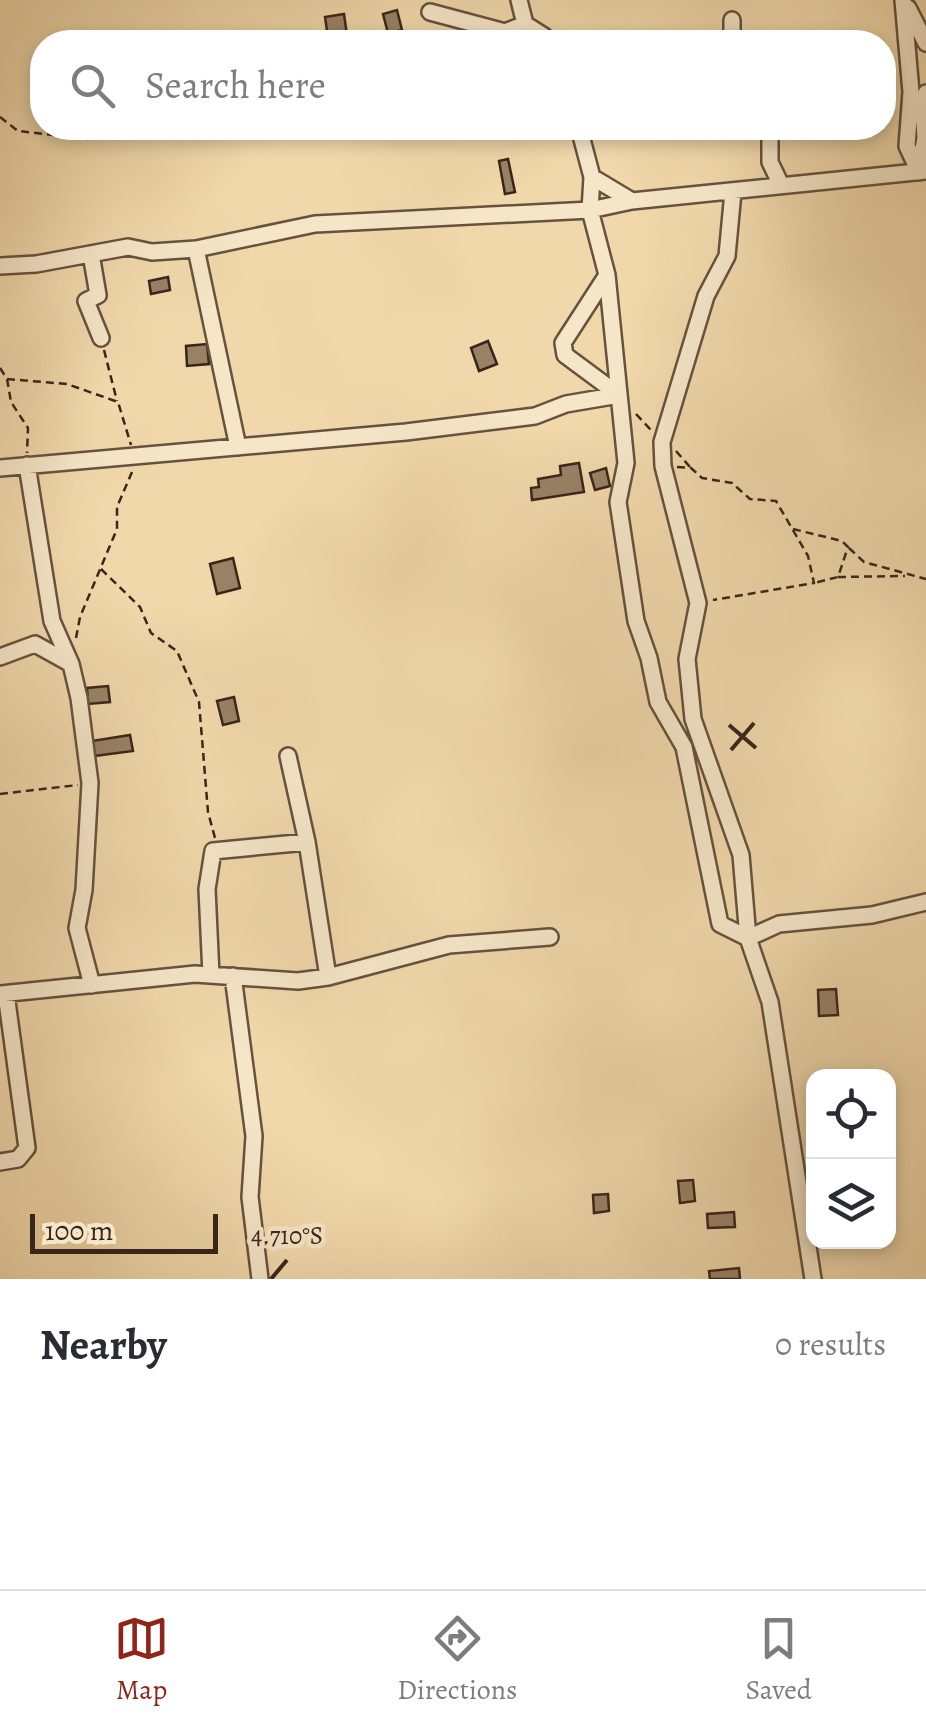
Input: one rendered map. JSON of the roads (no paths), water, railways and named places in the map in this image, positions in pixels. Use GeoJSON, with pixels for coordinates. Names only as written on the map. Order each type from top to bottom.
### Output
{"type":"FeatureCollection","features":[{"type":"Feature","properties":{"kind":"street"},"geometry":{"type":"LineString","coordinates":[[519,0],[525,24],[533,30]]}},
{"type":"Feature","properties":{"kind":"street"},"geometry":{"type":"LineString","coordinates":[[904,0],[926,43]]}},
{"type":"Feature","properties":{"kind":"street"},"geometry":{"type":"LineString","coordinates":[[904,0],[912,92],[907,146],[922,172]]}},
{"type":"Feature","properties":{"kind":"street"},"geometry":{"type":"LineString","coordinates":[[430,12],[498,30]]}},
{"type":"Feature","properties":{"kind":"street"},"geometry":{"type":"LineString","coordinates":[[732,20],[732,30]]}},
{"type":"Feature","properties":{"kind":"street"},"geometry":{"type":"LineString","coordinates":[[510,30],[525,24]]}},
{"type":"Feature","properties":{"kind":"street"},"geometry":{"type":"LineString","coordinates":[[922,172],[926,93]]}},
{"type":"Feature","properties":{"kind":"street"},"geometry":{"type":"LineString","coordinates":[[583,140],[592,176],[590,210],[607,276],[626,463],[618,502],[636,621],[650,658],[658,702],[684,747],[720,924],[748,938]]}},
{"type":"Feature","properties":{"kind":"street"},"geometry":{"type":"LineString","coordinates":[[770,140],[770,162],[781,185]]}},
{"type":"Feature","properties":{"kind":"street"},"geometry":{"type":"LineString","coordinates":[[0,266],[36,264],[128,247],[152,252],[196,249],[314,224],[590,210],[632,201],[922,172]]}},
{"type":"Feature","properties":{"kind":"street"},"geometry":{"type":"LineString","coordinates":[[592,176],[632,201]]}},
{"type":"Feature","properties":{"kind":"street"},"geometry":{"type":"LineString","coordinates":[[734,192],[727,256],[706,296],[662,442],[663,466],[698,603],[687,659],[693,719],[741,855],[748,938],[770,1002],[813,1279]]}},
{"type":"Feature","properties":{"kind":"street"},"geometry":{"type":"LineString","coordinates":[[196,249],[238,447]]}},
{"type":"Feature","properties":{"kind":"street"},"geometry":{"type":"LineString","coordinates":[[91,254],[98,296],[86,301],[101,338]]}},
{"type":"Feature","properties":{"kind":"street"},"geometry":{"type":"LineString","coordinates":[[607,276],[563,343],[565,356],[618,395]]}},
{"type":"Feature","properties":{"kind":"street"},"geometry":{"type":"LineString","coordinates":[[0,468],[535,416],[566,404],[618,395]]}},
{"type":"Feature","properties":{"kind":"street"},"geometry":{"type":"LineString","coordinates":[[26,464],[52,622],[71,664],[79,698],[90,783],[84,890],[77,928],[92,985]]}},
{"type":"Feature","properties":{"kind":"street"},"geometry":{"type":"LineString","coordinates":[[0,657],[35,644],[71,664]]}},
{"type":"Feature","properties":{"kind":"street"},"geometry":{"type":"LineString","coordinates":[[684,747],[693,719]]}},
{"type":"Feature","properties":{"kind":"street"},"geometry":{"type":"LineString","coordinates":[[288,756],[307,842],[328,978]]}},
{"type":"Feature","properties":{"kind":"street"},"geometry":{"type":"LineString","coordinates":[[211,975],[207,889],[212,856],[218,849],[307,842]]}},
{"type":"Feature","properties":{"kind":"street"},"geometry":{"type":"LineString","coordinates":[[748,938],[779,924],[872,915],[926,902]]}},
{"type":"Feature","properties":{"kind":"street"},"geometry":{"type":"LineString","coordinates":[[0,1162],[18,1159],[27,1148],[3,994],[211,975],[328,978],[449,945],[550,937]]}},
{"type":"Feature","properties":{"kind":"street"},"geometry":{"type":"LineString","coordinates":[[232,976],[254,1136],[250,1197],[260,1279]]}}]}
